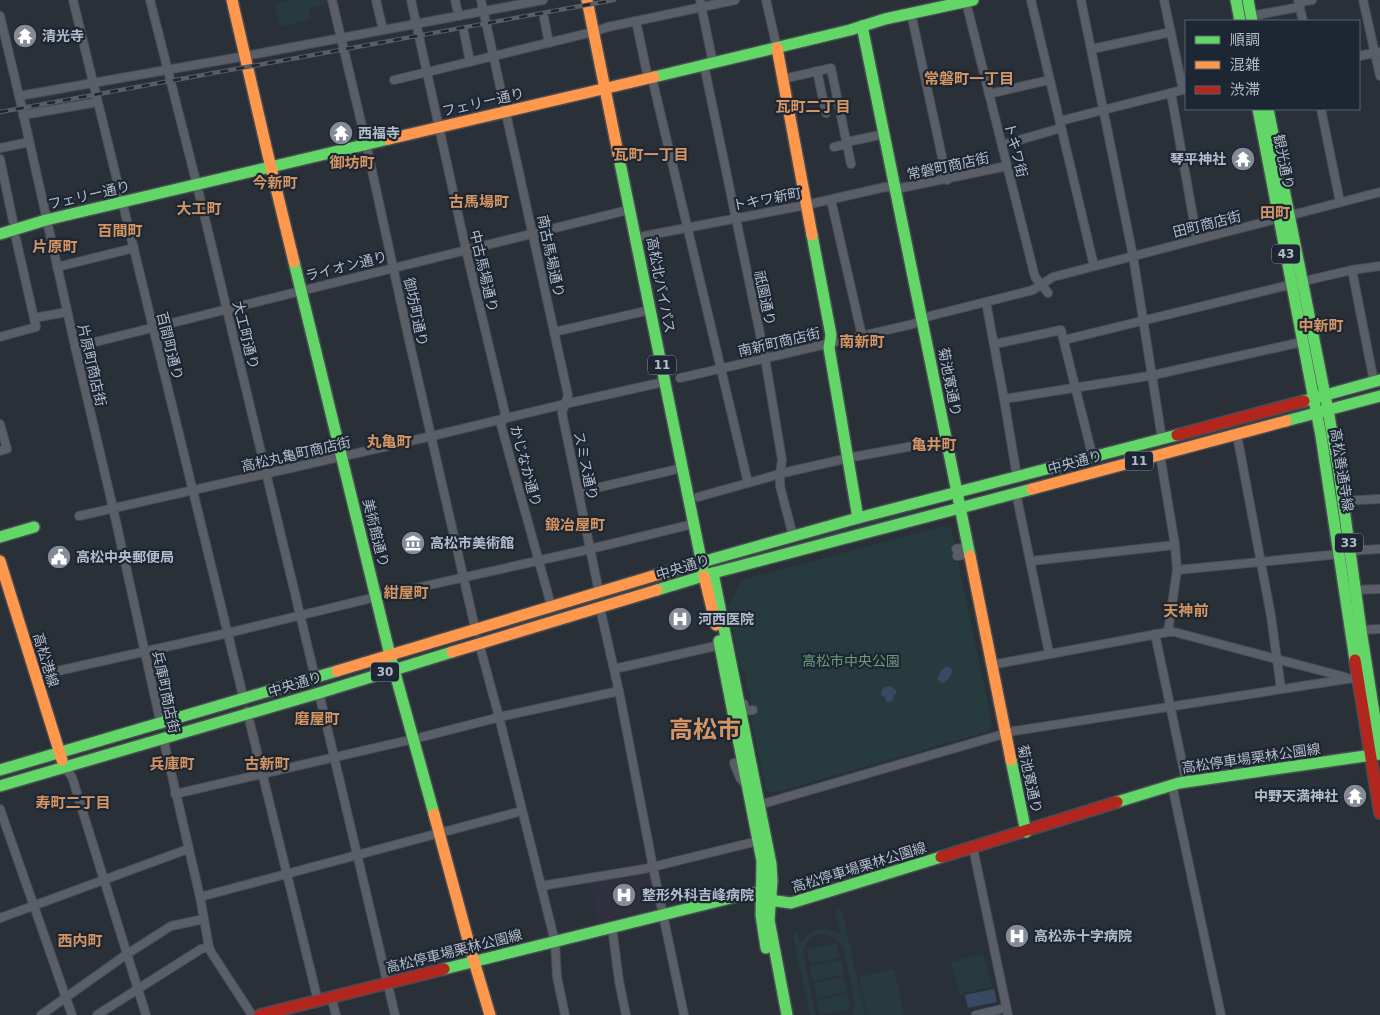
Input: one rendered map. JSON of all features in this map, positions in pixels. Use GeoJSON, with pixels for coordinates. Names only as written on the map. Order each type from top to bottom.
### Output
{"type":"FeatureCollection","features":[{"type":"Feature","properties":{"kind":"main road","name":"美術館通り"},"geometry":{"type":"LineString","coordinates":[[232,0],[390,655],[490,1015]]}},
{"type":"Feature","properties":{"kind":"main road","name":"高松北バイパス"},"geometry":{"type":"LineString","coordinates":[[587,0],[597,31],[634,230],[693,524],[705,560]]}},
{"type":"Feature","properties":{"kind":"main road","name":"高松北バイパス"},"geometry":{"type":"LineString","coordinates":[[596,0],[597,31]]}},
{"type":"Feature","properties":{"kind":"main road"},"geometry":{"type":"LineString","coordinates":[[1236,0],[1240,20]]}},
{"type":"Feature","properties":{"kind":"main road"},"geometry":{"type":"LineString","coordinates":[[1248,0],[1252,19]]}},
{"type":"Feature","properties":{"kind":"main road","name":"フェリー通り"},"geometry":{"type":"LineString","coordinates":[[0,234],[47,224],[122,202],[777,48],[911,13],[971,5]]}},
{"type":"Feature","properties":{"kind":"main road","name":"菊池寛通り"},"geometry":{"type":"LineString","coordinates":[[862,26],[1026,832]]}},
{"type":"Feature","properties":{"kind":"main road"},"geometry":{"type":"LineString","coordinates":[[777,48],[831,336],[829,348],[858,518]]}},
{"type":"Feature","properties":{"kind":"main road","name":"高松北バイパス"},"geometry":{"type":"LineString","coordinates":[[608,88],[644,236],[698,497],[708,574]]}},
{"type":"Feature","properties":{"kind":"main road","name":"観光通り"},"geometry":{"type":"LineString","coordinates":[[1258,110],[1285,218]]}},
{"type":"Feature","properties":{"kind":"main road","name":"観光通り"},"geometry":{"type":"LineString","coordinates":[[1268,110],[1285,218],[1319,397]]}},
{"type":"Feature","properties":{"kind":"main road","name":"観光通り"},"geometry":{"type":"LineString","coordinates":[[1297,283],[1302,342],[1319,397]]}},
{"type":"Feature","properties":{"kind":"main road","name":"中央通り"},"geometry":{"type":"LineString","coordinates":[[0,770],[705,560],[1377,381]]}},
{"type":"Feature","properties":{"kind":"main road","name":"中央通り"},"geometry":{"type":"LineString","coordinates":[[0,786],[319,693],[708,574],[1016,494],[1380,396]]}},
{"type":"Feature","properties":{"kind":"main road","name":"高松善通寺線"},"geometry":{"type":"LineString","coordinates":[[1319,397],[1344,501],[1345,553],[1356,630],[1358,677],[1377,753],[1380,813]]}},
{"type":"Feature","properties":{"kind":"main road","name":"高松善通寺線"},"geometry":{"type":"LineString","coordinates":[[1322,412],[1332,502],[1345,553]]}},
{"type":"Feature","properties":{"kind":"main road"},"geometry":{"type":"LineString","coordinates":[[0,537],[34,528]]}},
{"type":"Feature","properties":{"kind":"main road","name":"高松港線"},"geometry":{"type":"LineString","coordinates":[[0,561],[65,768]]}},
{"type":"Feature","properties":{"kind":"main road"},"geometry":{"type":"LineString","coordinates":[[708,574],[720,646],[762,861],[765,896],[787,1015]]}},
{"type":"Feature","properties":{"kind":"main road"},"geometry":{"type":"LineString","coordinates":[[708,574],[736,684],[771,864],[772,881],[765,896],[762,929],[782,1015]]}},
{"type":"Feature","properties":{"kind":"main road","name":"高松停車場栗林公園線"},"geometry":{"type":"LineString","coordinates":[[260,1015],[751,893],[785,903],[796,902],[1172,785],[1377,753]]}},
{"type":"Feature","properties":{"kind":"street","name":"百間町通り"},"geometry":{"type":"LineString","coordinates":[[73,0],[318,1000]]}},
{"type":"Feature","properties":{"kind":"street","name":"大工町通り"},"geometry":{"type":"LineString","coordinates":[[150,0],[197,185],[315,677]]}},
{"type":"Feature","properties":{"kind":"street","name":"御坊町通り"},"geometry":{"type":"LineString","coordinates":[[332,0],[367,144],[475,629],[555,942],[557,977],[566,1015]]}},
{"type":"Feature","properties":{"kind":"street"},"geometry":{"type":"LineString","coordinates":[[376,0],[383,30]]}},
{"type":"Feature","properties":{"kind":"street","name":"中古馬場通り"},"geometry":{"type":"LineString","coordinates":[[411,0],[466,250],[505,413],[502,420]]}},
{"type":"Feature","properties":{"kind":"street"},"geometry":{"type":"LineString","coordinates":[[455,0],[459,16]]}},
{"type":"Feature","properties":{"kind":"street","name":"南古馬場通り"},"geometry":{"type":"LineString","coordinates":[[481,0],[568,396],[565,404]]}},
{"type":"Feature","properties":{"kind":"street"},"geometry":{"type":"LineString","coordinates":[[19,96],[246,56],[540,0]]}},
{"type":"Feature","properties":{"kind":"street"},"geometry":{"type":"LineString","coordinates":[[394,80],[597,31],[701,3],[735,0]]}},
{"type":"Feature","properties":{"kind":"street"},"geometry":{"type":"LineString","coordinates":[[766,0],[777,48]]}},
{"type":"Feature","properties":{"kind":"street"},"geometry":{"type":"LineString","coordinates":[[1031,0],[1094,266]]}},
{"type":"Feature","properties":{"kind":"street"},"geometry":{"type":"LineString","coordinates":[[1081,0],[1133,256],[1162,438]]}},
{"type":"Feature","properties":{"kind":"street"},"geometry":{"type":"LineString","coordinates":[[1002,145],[1104,110],[1185,90],[1164,0]]}},
{"type":"Feature","properties":{"kind":"street"},"geometry":{"type":"LineString","coordinates":[[1252,19],[1312,0]]}},
{"type":"Feature","properties":{"kind":"street"},"geometry":{"type":"LineString","coordinates":[[1363,0],[1378,53],[1380,76]]}},
{"type":"Feature","properties":{"kind":"street","name":"祇園通り"},"geometry":{"type":"LineString","coordinates":[[701,3],[708,64],[736,218],[765,358],[782,460],[780,486],[793,536]]}},
{"type":"Feature","properties":{"kind":"street"},"geometry":{"type":"LineString","coordinates":[[1299,3],[1303,20]]}},
{"type":"Feature","properties":{"kind":"street","name":"トキワ街"},"geometry":{"type":"LineString","coordinates":[[971,5],[989,94],[1035,278],[1048,293]]}},
{"type":"Feature","properties":{"kind":"street"},"geometry":{"type":"LineString","coordinates":[[911,13],[947,180]]}},
{"type":"Feature","properties":{"kind":"street","name":"片原町商店街"},"geometry":{"type":"LineString","coordinates":[[0,16],[3,39],[19,96],[113,508]]}},
{"type":"Feature","properties":{"kind":"street"},"geometry":{"type":"LineString","coordinates":[[544,18],[549,43]]}},
{"type":"Feature","properties":{"kind":"street"},"geometry":{"type":"LineString","coordinates":[[636,21],[748,482]]}},
{"type":"Feature","properties":{"kind":"street"},"geometry":{"type":"LineString","coordinates":[[464,32],[470,62]]}},
{"type":"Feature","properties":{"kind":"street"},"geometry":{"type":"LineString","coordinates":[[1092,49],[1171,32]]}},
{"type":"Feature","properties":{"kind":"street"},"geometry":{"type":"LineString","coordinates":[[1360,56],[1378,53]]}},
{"type":"Feature","properties":{"kind":"street"},"geometry":{"type":"LineString","coordinates":[[783,79],[831,68],[851,164]]}},
{"type":"Feature","properties":{"kind":"street"},"geometry":{"type":"LineString","coordinates":[[817,71],[826,113]]}},
{"type":"Feature","properties":{"kind":"street"},"geometry":{"type":"LineString","coordinates":[[989,94],[1050,80]]}},
{"type":"Feature","properties":{"kind":"street"},"geometry":{"type":"LineString","coordinates":[[1171,93],[1197,239]]}},
{"type":"Feature","properties":{"kind":"street"},"geometry":{"type":"LineString","coordinates":[[23,115],[98,102]]}},
{"type":"Feature","properties":{"kind":"street"},"geometry":{"type":"LineString","coordinates":[[1321,110],[1340,202]]}},
{"type":"Feature","properties":{"kind":"street"},"geometry":{"type":"LineString","coordinates":[[834,146],[884,134]]}},
{"type":"Feature","properties":{"kind":"street"},"geometry":{"type":"LineString","coordinates":[[0,148],[29,142]]}},
{"type":"Feature","properties":{"kind":"street"},"geometry":{"type":"LineString","coordinates":[[0,158],[13,221]]}},
{"type":"Feature","properties":{"kind":"street","name":"常磐町商店街"},"geometry":{"type":"LineString","coordinates":[[895,188],[947,180],[1007,166]]}},
{"type":"Feature","properties":{"kind":"street","name":"トキワ新町"},"geometry":{"type":"LineString","coordinates":[[644,236],[831,200],[885,187],[895,188]]}},
{"type":"Feature","properties":{"kind":"street","name":"田町商店街"},"geometry":{"type":"LineString","coordinates":[[1041,284],[1053,277],[1380,192]]}},
{"type":"Feature","properties":{"kind":"street"},"geometry":{"type":"LineString","coordinates":[[831,200],[862,336]]}},
{"type":"Feature","properties":{"kind":"street","name":"ライオン通り"},"geometry":{"type":"LineString","coordinates":[[75,347],[624,210]]}},
{"type":"Feature","properties":{"kind":"street"},"geometry":{"type":"LineString","coordinates":[[0,338],[36,326],[16,238]]}},
{"type":"Feature","properties":{"kind":"street"},"geometry":{"type":"LineString","coordinates":[[57,267],[134,248]]}},
{"type":"Feature","properties":{"kind":"street"},"geometry":{"type":"LineString","coordinates":[[1064,340],[1352,270],[1380,266]]}},
{"type":"Feature","properties":{"kind":"street"},"geometry":{"type":"LineString","coordinates":[[1352,270],[1377,381]]}},
{"type":"Feature","properties":{"kind":"street","name":"南新町商店街"},"geometry":{"type":"LineString","coordinates":[[680,378],[862,336],[1033,290],[1041,284]]}},
{"type":"Feature","properties":{"kind":"street"},"geometry":{"type":"LineString","coordinates":[[986,302],[995,344],[1017,477]]}},
{"type":"Feature","properties":{"kind":"street"},"geometry":{"type":"LineString","coordinates":[[554,332],[650,310]]}},
{"type":"Feature","properties":{"kind":"street"},"geometry":{"type":"LineString","coordinates":[[34,318],[67,312]]}},
{"type":"Feature","properties":{"kind":"street"},"geometry":{"type":"LineString","coordinates":[[995,344],[1061,330],[1096,472]]}},
{"type":"Feature","properties":{"kind":"street"},"geometry":{"type":"LineString","coordinates":[[1004,399],[1153,374],[1302,342]]}},
{"type":"Feature","properties":{"kind":"street","name":"高松丸亀町商店街"},"geometry":{"type":"LineString","coordinates":[[78,516],[659,383]]}},
{"type":"Feature","properties":{"kind":"street","name":"スミス通り"},"geometry":{"type":"LineString","coordinates":[[565,404],[562,413],[599,592]]}},
{"type":"Feature","properties":{"kind":"street","name":"かじなか通り"},"geometry":{"type":"LineString","coordinates":[[502,420],[501,425],[551,606]]}},
{"type":"Feature","properties":{"kind":"street"},"geometry":{"type":"LineString","coordinates":[[0,424],[3,450]]}},
{"type":"Feature","properties":{"kind":"street"},"geometry":{"type":"LineString","coordinates":[[1237,434],[1271,616],[1282,688]]}},
{"type":"Feature","properties":{"kind":"street"},"geometry":{"type":"LineString","coordinates":[[698,497],[745,485],[748,482],[848,458],[946,440]]}},
{"type":"Feature","properties":{"kind":"street"},"geometry":{"type":"LineString","coordinates":[[1160,455],[1175,545],[1177,570],[1168,632]]}},
{"type":"Feature","properties":{"kind":"street"},"geometry":{"type":"LineString","coordinates":[[579,492],[682,468]]}},
{"type":"Feature","properties":{"kind":"street"},"geometry":{"type":"LineString","coordinates":[[1016,494],[1049,654]]}},
{"type":"Feature","properties":{"kind":"street"},"geometry":{"type":"LineString","coordinates":[[1332,502],[1380,499]]}},
{"type":"Feature","properties":{"kind":"street","name":"兵庫町商店街"},"geometry":{"type":"LineString","coordinates":[[113,508],[211,952],[252,1015]]}},
{"type":"Feature","properties":{"kind":"street"},"geometry":{"type":"LineString","coordinates":[[35,676],[693,524]]}},
{"type":"Feature","properties":{"kind":"street"},"geometry":{"type":"LineString","coordinates":[[1030,561],[1175,545]]}},
{"type":"Feature","properties":{"kind":"street"},"geometry":{"type":"LineString","coordinates":[[1177,570],[1260,563],[1380,549]]}},
{"type":"Feature","properties":{"kind":"street"},"geometry":{"type":"LineString","coordinates":[[956,553],[969,551]]}},
{"type":"Feature","properties":{"kind":"street"},"geometry":{"type":"LineString","coordinates":[[1350,590],[1380,589]]}},
{"type":"Feature","properties":{"kind":"street"},"geometry":{"type":"LineString","coordinates":[[600,608],[619,691],[684,1015]]}},
{"type":"Feature","properties":{"kind":"street"},"geometry":{"type":"LineString","coordinates":[[1356,630],[1380,629]]}},
{"type":"Feature","properties":{"kind":"street"},"geometry":{"type":"LineString","coordinates":[[991,665],[1174,632],[1218,645],[1358,677]]}},
{"type":"Feature","properties":{"kind":"street"},"geometry":{"type":"LineString","coordinates":[[1155,634],[1186,782]]}},
{"type":"Feature","properties":{"kind":"street"},"geometry":{"type":"LineString","coordinates":[[614,669],[720,646]]}},
{"type":"Feature","properties":{"kind":"street"},"geometry":{"type":"LineString","coordinates":[[759,805],[882,766],[1006,733],[1358,677]]}},
{"type":"Feature","properties":{"kind":"street"},"geometry":{"type":"LineString","coordinates":[[736,684],[740,688],[745,711],[752,710]]}},
{"type":"Feature","properties":{"kind":"street"},"geometry":{"type":"LineString","coordinates":[[175,794],[335,758],[498,717],[619,691]]}},
{"type":"Feature","properties":{"kind":"street"},"geometry":{"type":"LineString","coordinates":[[319,693],[395,1015]]}},
{"type":"Feature","properties":{"kind":"street"},"geometry":{"type":"LineString","coordinates":[[734,763],[740,778],[747,787]]}},
{"type":"Feature","properties":{"kind":"street"},"geometry":{"type":"LineString","coordinates":[[65,768],[72,777],[146,1015]]}},
{"type":"Feature","properties":{"kind":"street"},"geometry":{"type":"LineString","coordinates":[[1172,785],[1221,1015]]}},
{"type":"Feature","properties":{"kind":"street"},"geometry":{"type":"LineString","coordinates":[[0,809],[72,1015]]}},
{"type":"Feature","properties":{"kind":"street"},"geometry":{"type":"LineString","coordinates":[[200,897],[522,811]]}},
{"type":"Feature","properties":{"kind":"street"},"geometry":{"type":"LineString","coordinates":[[541,886],[653,867],[758,841]]}},
{"type":"Feature","properties":{"kind":"street"},"geometry":{"type":"LineString","coordinates":[[973,848],[1007,1011],[976,1015]]}},
{"type":"Feature","properties":{"kind":"street"},"geometry":{"type":"LineString","coordinates":[[0,918],[188,849]]}},
{"type":"Feature","properties":{"kind":"street"},"geometry":{"type":"LineString","coordinates":[[41,1015],[126,954],[171,926],[204,919]]}},
{"type":"Feature","properties":{"kind":"street"},"geometry":{"type":"LineString","coordinates":[[612,927],[619,981],[626,1015]]}},
{"type":"Feature","properties":{"kind":"street"},"geometry":{"type":"LineString","coordinates":[[97,1015],[209,944]]}},
{"type":"Feature","properties":{"kind":"street"},"geometry":{"type":"LineString","coordinates":[[331,997],[336,1015]]}},
{"type":"Feature","properties":{"kind":"shaded area","name":"整形外科吉峰病院"},"geometry":{"type":"Polygon","coordinates":[[[651,871],[658,907],[598,921],[589,882],[651,871]]]}},
{"type":"Feature","properties":{"kind":"green space"},"geometry":{"type":"Polygon","coordinates":[[[290,0],[327,0],[328,4],[309,9],[311,19],[280,27],[274,4],[290,0]]]}},
{"type":"Feature","properties":{"kind":"green space"},"geometry":{"type":"Polygon","coordinates":[[[917,509],[924,510],[816,540],[815,537],[917,509]]]}},
{"type":"Feature","properties":{"kind":"green space","name":"高松市中央公園"},"geometry":{"type":"Polygon","coordinates":[[[944,526],[951,528],[992,724],[989,731],[773,793],[766,790],[751,718],[754,715],[745,674],[740,668],[728,607],[742,580],[944,526]]]}},
{"type":"Feature","properties":{"kind":"green space"},"geometry":{"type":"Polygon","coordinates":[[[372,669],[252,705],[252,703],[372,669]]]}},
{"type":"Feature","properties":{"kind":"green space"},"geometry":{"type":"Polygon","coordinates":[[[841,908],[866,1015],[852,1015],[855,1002],[844,950],[834,938],[821,934],[810,939],[803,953],[816,1015],[810,1015],[793,934],[798,933],[800,943],[813,931],[823,929],[840,934],[835,909],[841,908]]]}},
{"type":"Feature","properties":{"kind":"green space"},"geometry":{"type":"Polygon","coordinates":[[[837,943],[840,958],[810,964],[807,949],[837,943]]]}},
{"type":"Feature","properties":{"kind":"green space"},"geometry":{"type":"Polygon","coordinates":[[[983,954],[992,986],[960,995],[951,962],[983,954]]]}},
{"type":"Feature","properties":{"kind":"green space"},"geometry":{"type":"Polygon","coordinates":[[[841,960],[844,974],[813,981],[810,966],[841,960]]]}},
{"type":"Feature","properties":{"kind":"green space"},"geometry":{"type":"Polygon","coordinates":[[[894,969],[904,1015],[867,1015],[859,977],[894,969]]]}},
{"type":"Feature","properties":{"kind":"green space"},"geometry":{"type":"Polygon","coordinates":[[[844,977],[847,992],[817,998],[814,983],[844,977]]]}},
{"type":"Feature","properties":{"kind":"green space"},"geometry":{"type":"Polygon","coordinates":[[[847,994],[850,1009],[820,1015],[817,1000],[847,994]]]}},
{"type":"Feature","properties":{"kind":"water"},"geometry":{"type":"Polygon","coordinates":[[[947,666],[953,670],[949,678],[942,684],[937,679],[942,669],[947,666]]]}},
{"type":"Feature","properties":{"kind":"water"},"geometry":{"type":"Polygon","coordinates":[[[890,686],[896,690],[896,694],[891,702],[886,701],[884,696],[880,695],[883,688],[890,686]]]}},
{"type":"Feature","properties":{"kind":"water"},"geometry":{"type":"Polygon","coordinates":[[[994,989],[997,1002],[968,1008],[965,995],[994,989]]]}},
{"type":"Feature","properties":{"kind":"railway"},"geometry":{"type":"LineString","coordinates":[[0,112],[614,0]]}},
{"type":"Feature","properties":{"kind":"traffic: fast"},"geometry":{"type":"LineString","coordinates":[[654,77],[850,30],[885,19],[973,0]]}},
{"type":"Feature","properties":{"kind":"traffic: fast"},"geometry":{"type":"LineString","coordinates":[[1236,0],[1240,20]]}},
{"type":"Feature","properties":{"kind":"traffic: fast"},"geometry":{"type":"LineString","coordinates":[[1248,0],[1252,20]]}},
{"type":"Feature","properties":{"kind":"traffic: fast"},"geometry":{"type":"LineString","coordinates":[[862,26],[970,556]]}},
{"type":"Feature","properties":{"kind":"traffic: fast"},"geometry":{"type":"LineString","coordinates":[[1258,110],[1321,436],[1355,660]]}},
{"type":"Feature","properties":{"kind":"traffic: fast"},"geometry":{"type":"LineString","coordinates":[[1268,110],[1339,473],[1380,751]]}},
{"type":"Feature","properties":{"kind":"traffic: fast"},"geometry":{"type":"LineString","coordinates":[[0,234],[46,220],[389,139]]}},
{"type":"Feature","properties":{"kind":"traffic: fast"},"geometry":{"type":"LineString","coordinates":[[618,153],[703,569]]}},
{"type":"Feature","properties":{"kind":"traffic: fast"},"geometry":{"type":"LineString","coordinates":[[812,235],[831,335],[829,348],[858,518]]}},
{"type":"Feature","properties":{"kind":"traffic: fast"},"geometry":{"type":"LineString","coordinates":[[294,262],[390,655],[434,814]]}},
{"type":"Feature","properties":{"kind":"traffic: fast"},"geometry":{"type":"LineString","coordinates":[[1304,401],[1380,380]]}},
{"type":"Feature","properties":{"kind":"traffic: fast"},"geometry":{"type":"LineString","coordinates":[[1286,421],[1380,396]]}},
{"type":"Feature","properties":{"kind":"traffic: fast"},"geometry":{"type":"LineString","coordinates":[[663,573],[858,518],[1177,435]]}},
{"type":"Feature","properties":{"kind":"traffic: fast"},"geometry":{"type":"LineString","coordinates":[[657,590],[713,573],[1032,489]]}},
{"type":"Feature","properties":{"kind":"traffic: fast"},"geometry":{"type":"LineString","coordinates":[[0,537],[34,527]]}},
{"type":"Feature","properties":{"kind":"traffic: fast"},"geometry":{"type":"LineString","coordinates":[[713,573],[771,864],[772,881],[769,920],[787,1015]]}},
{"type":"Feature","properties":{"kind":"traffic: fast"},"geometry":{"type":"LineString","coordinates":[[719,641],[762,861],[761,915],[766,948]]}},
{"type":"Feature","properties":{"kind":"traffic: fast"},"geometry":{"type":"LineString","coordinates":[[0,786],[319,693],[452,652]]}},
{"type":"Feature","properties":{"kind":"traffic: fast"},"geometry":{"type":"LineString","coordinates":[[0,770],[337,671]]}},
{"type":"Feature","properties":{"kind":"traffic: fast"},"geometry":{"type":"LineString","coordinates":[[1117,802],[1179,783],[1379,754]]}},
{"type":"Feature","properties":{"kind":"traffic: fast"},"geometry":{"type":"LineString","coordinates":[[1011,760],[1026,832]]}},
{"type":"Feature","properties":{"kind":"traffic: fast"},"geometry":{"type":"LineString","coordinates":[[444,969],[751,893],[761,893],[776,901],[791,903],[941,857]]}},
{"type":"Feature","properties":{"kind":"traffic: slow"},"geometry":{"type":"LineString","coordinates":[[232,0],[294,262]]}},
{"type":"Feature","properties":{"kind":"traffic: slow"},"geometry":{"type":"LineString","coordinates":[[587,0],[618,153]]}},
{"type":"Feature","properties":{"kind":"traffic: slow"},"geometry":{"type":"LineString","coordinates":[[777,48],[812,235]]}},
{"type":"Feature","properties":{"kind":"traffic: slow"},"geometry":{"type":"LineString","coordinates":[[389,139],[654,77]]}},
{"type":"Feature","properties":{"kind":"traffic: slow"},"geometry":{"type":"LineString","coordinates":[[1032,489],[1286,421]]}},
{"type":"Feature","properties":{"kind":"traffic: slow"},"geometry":{"type":"LineString","coordinates":[[970,556],[1011,760]]}},
{"type":"Feature","properties":{"kind":"traffic: slow"},"geometry":{"type":"LineString","coordinates":[[0,561],[62,760]]}},
{"type":"Feature","properties":{"kind":"traffic: slow"},"geometry":{"type":"LineString","coordinates":[[337,671],[663,573]]}},
{"type":"Feature","properties":{"kind":"traffic: slow"},"geometry":{"type":"LineString","coordinates":[[704,576],[716,625]]}},
{"type":"Feature","properties":{"kind":"traffic: slow"},"geometry":{"type":"LineString","coordinates":[[452,652],[657,590]]}},
{"type":"Feature","properties":{"kind":"traffic: slow"},"geometry":{"type":"LineString","coordinates":[[434,814],[490,1015]]}},
{"type":"Feature","properties":{"kind":"traffic: jam"},"geometry":{"type":"LineString","coordinates":[[1177,435],[1304,401]]}},
{"type":"Feature","properties":{"kind":"traffic: jam"},"geometry":{"type":"LineString","coordinates":[[1355,660],[1380,813]]}},
{"type":"Feature","properties":{"kind":"traffic: jam"},"geometry":{"type":"LineString","coordinates":[[941,857],[1117,802]]}},
{"type":"Feature","properties":{"kind":"traffic: jam"},"geometry":{"type":"LineString","coordinates":[[260,1015],[444,969]]}},
{"type":"Feature","properties":{"kind":"place","name":"清光寺"},"geometry":{"type":"Point","coordinates":[25,36]}},
{"type":"Feature","properties":{"kind":"place","name":"西福寺"},"geometry":{"type":"Point","coordinates":[341,133]}},
{"type":"Feature","properties":{"kind":"place","name":"琴平神社"},"geometry":{"type":"Point","coordinates":[1243,159]}},
{"type":"Feature","properties":{"kind":"place","name":"高松市美術館"},"geometry":{"type":"Point","coordinates":[413,543]}},
{"type":"Feature","properties":{"kind":"place","name":"高松中央郵便局"},"geometry":{"type":"Point","coordinates":[59,557]}},
{"type":"Feature","properties":{"kind":"place","name":"河西医院"},"geometry":{"type":"Point","coordinates":[680,619]}},
{"type":"Feature","properties":{"kind":"place","name":"中野天満神社"},"geometry":{"type":"Point","coordinates":[1355,796]}},
{"type":"Feature","properties":{"kind":"place","name":"整形外科吉峰病院"},"geometry":{"type":"Point","coordinates":[624,895]}},
{"type":"Feature","properties":{"kind":"place","name":"高松赤十字病院"},"geometry":{"type":"Point","coordinates":[1017,936]}},
{"type":"Feature","properties":{"kind":"district","name":"常磐町一丁目"},"geometry":{"type":"Point","coordinates":[969,79]}},
{"type":"Feature","properties":{"kind":"district","name":"瓦町二丁目"},"geometry":{"type":"Point","coordinates":[813,107]}},
{"type":"Feature","properties":{"kind":"district","name":"瓦町一丁目"},"geometry":{"type":"Point","coordinates":[651,155]}},
{"type":"Feature","properties":{"kind":"district","name":"御坊町"},"geometry":{"type":"Point","coordinates":[352,163]}},
{"type":"Feature","properties":{"kind":"district","name":"今新町"},"geometry":{"type":"Point","coordinates":[275,183]}},
{"type":"Feature","properties":{"kind":"district","name":"古馬場町"},"geometry":{"type":"Point","coordinates":[479,202]}},
{"type":"Feature","properties":{"kind":"district","name":"大工町"},"geometry":{"type":"Point","coordinates":[199,209]}},
{"type":"Feature","properties":{"kind":"district","name":"田町"},"geometry":{"type":"Point","coordinates":[1275,213]}},
{"type":"Feature","properties":{"kind":"district","name":"百間町"},"geometry":{"type":"Point","coordinates":[120,231]}},
{"type":"Feature","properties":{"kind":"district","name":"片原町"},"geometry":{"type":"Point","coordinates":[55,247]}},
{"type":"Feature","properties":{"kind":"district","name":"中新町"},"geometry":{"type":"Point","coordinates":[1321,326]}},
{"type":"Feature","properties":{"kind":"district","name":"南新町"},"geometry":{"type":"Point","coordinates":[862,342]}},
{"type":"Feature","properties":{"kind":"district","name":"丸亀町"},"geometry":{"type":"Point","coordinates":[389,442]}},
{"type":"Feature","properties":{"kind":"district","name":"亀井町"},"geometry":{"type":"Point","coordinates":[934,445]}},
{"type":"Feature","properties":{"kind":"district","name":"鍛冶屋町"},"geometry":{"type":"Point","coordinates":[575,525]}},
{"type":"Feature","properties":{"kind":"district","name":"紺屋町"},"geometry":{"type":"Point","coordinates":[406,593]}},
{"type":"Feature","properties":{"kind":"district","name":"天神前"},"geometry":{"type":"Point","coordinates":[1186,611]}},
{"type":"Feature","properties":{"kind":"district","name":"磨屋町"},"geometry":{"type":"Point","coordinates":[317,719]}},
{"type":"Feature","properties":{"kind":"district","name":"高松市"},"geometry":{"type":"Point","coordinates":[705,730]}},
{"type":"Feature","properties":{"kind":"district","name":"兵庫町"},"geometry":{"type":"Point","coordinates":[172,764]}},
{"type":"Feature","properties":{"kind":"district","name":"古新町"},"geometry":{"type":"Point","coordinates":[267,764]}},
{"type":"Feature","properties":{"kind":"district","name":"寿町二丁目"},"geometry":{"type":"Point","coordinates":[73,803]}},
{"type":"Feature","properties":{"kind":"district","name":"西内町"},"geometry":{"type":"Point","coordinates":[80,941]}}]}
